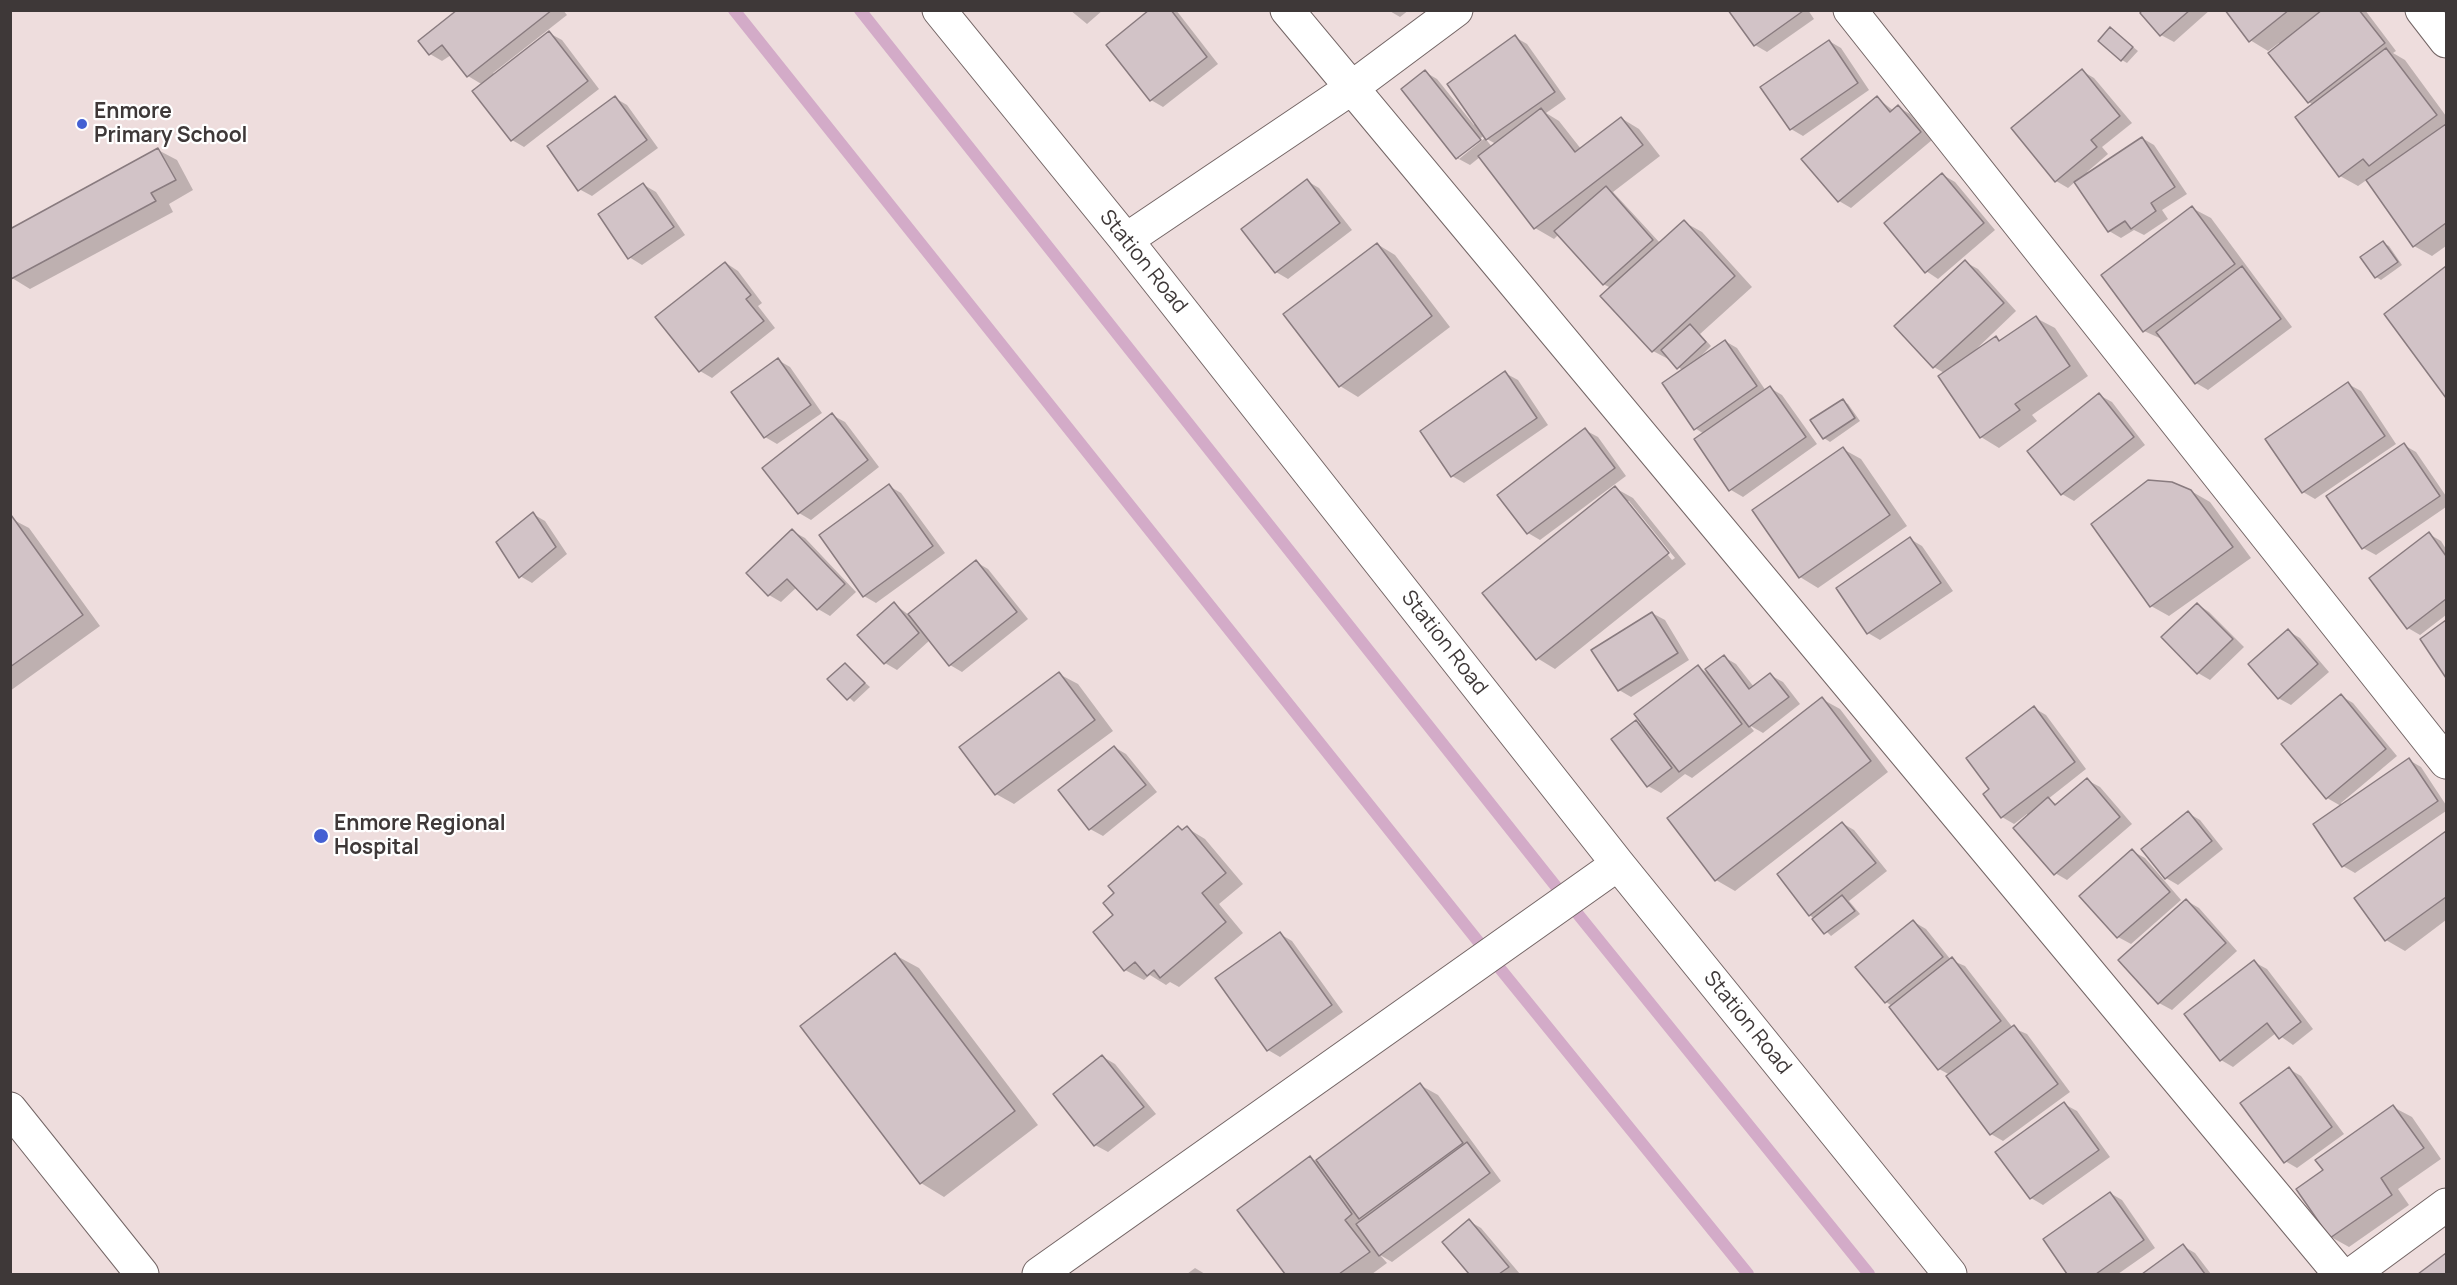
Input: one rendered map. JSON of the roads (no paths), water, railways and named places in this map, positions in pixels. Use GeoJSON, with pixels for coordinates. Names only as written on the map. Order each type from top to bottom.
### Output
{"type":"FeatureCollection","features":[{"type":"Feature","properties":{"kind":"street","name":"Station Road"},"geometry":{"type":"LineString","coordinates":[[939,10],[1126,240],[1618,864],[1950,1275]]}},
{"type":"Feature","properties":{"kind":"street"},"geometry":{"type":"LineString","coordinates":[[1287,10],[1350,89],[2340,1275]]}},
{"type":"Feature","properties":{"kind":"street"},"geometry":{"type":"LineString","coordinates":[[1126,240],[1350,89],[1456,10]]}},
{"type":"Feature","properties":{"kind":"street"},"geometry":{"type":"LineString","coordinates":[[1850,10],[2446,762]]}},
{"type":"Feature","properties":{"kind":"street"},"geometry":{"type":"LineString","coordinates":[[2422,10],[2446,41]]}},
{"type":"Feature","properties":{"kind":"street"},"geometry":{"type":"LineString","coordinates":[[1039,1275],[1618,864]]}},
{"type":"Feature","properties":{"kind":"street"},"geometry":{"type":"LineString","coordinates":[[10,1109],[142,1275]]}},
{"type":"Feature","properties":{"kind":"street"},"geometry":{"type":"LineString","coordinates":[[2352,1275],[2446,1205]]}},
{"type":"Feature","properties":{"kind":"waterway"},"geometry":{"type":"LineString","coordinates":[[734,10],[1489,955],[1748,1274]]}},
{"type":"Feature","properties":{"kind":"waterway"},"geometry":{"type":"LineString","coordinates":[[860,10],[1581,918],[1869,1274]]}},
{"type":"Feature","properties":{"kind":"place","name":"Enmore Primary School"},"geometry":{"type":"Point","coordinates":[82,124]}},
{"type":"Feature","properties":{"kind":"place","name":"Enmore Regional Hospital"},"geometry":{"type":"Point","coordinates":[321,836]}}]}
